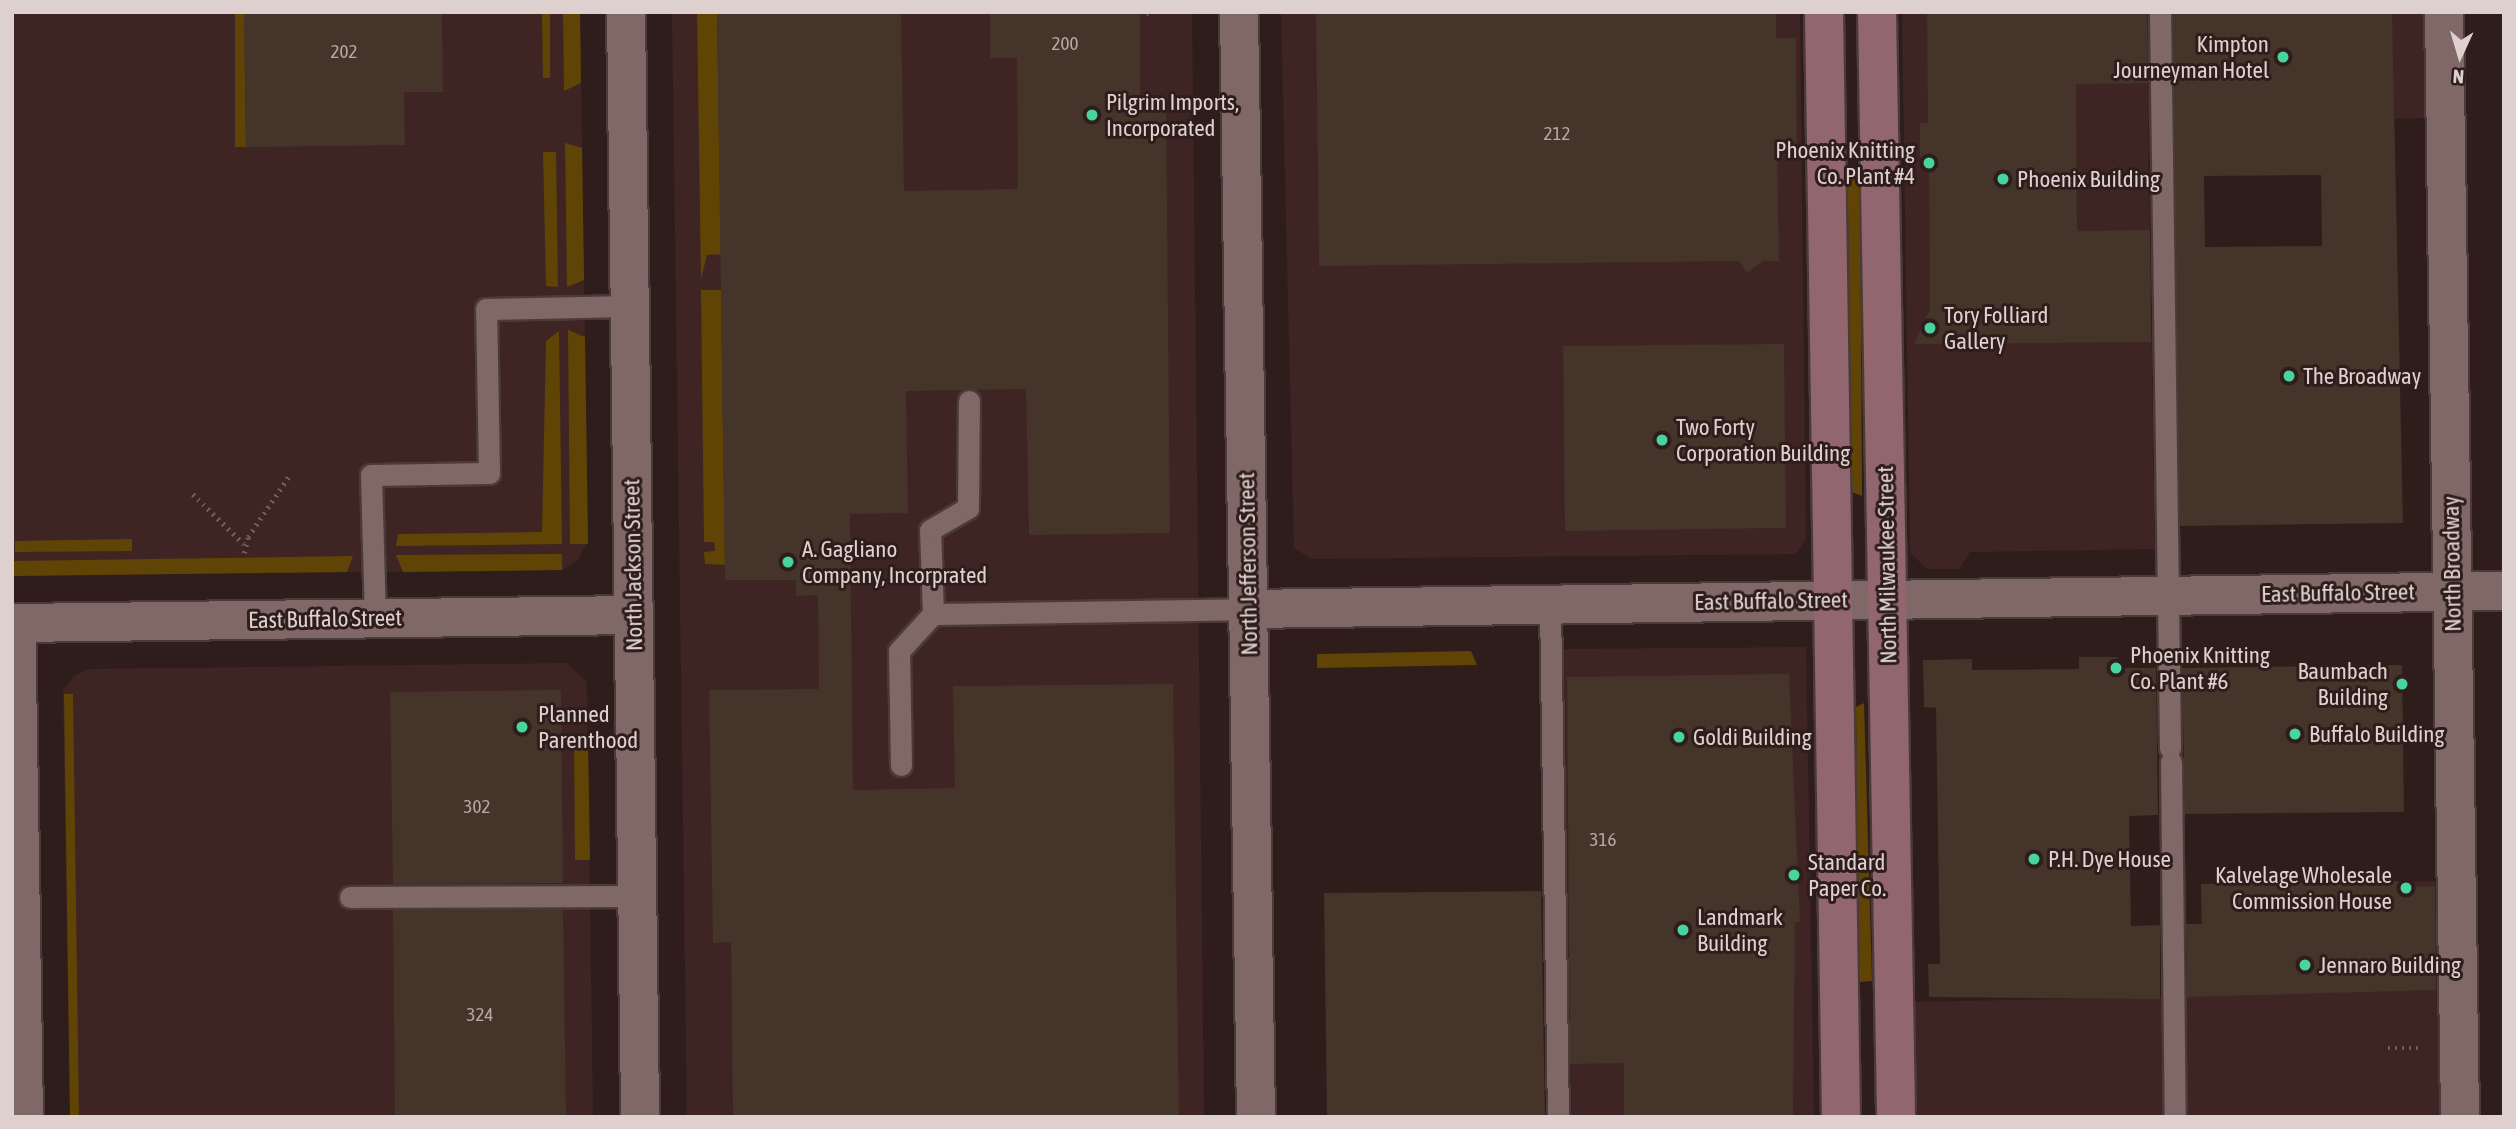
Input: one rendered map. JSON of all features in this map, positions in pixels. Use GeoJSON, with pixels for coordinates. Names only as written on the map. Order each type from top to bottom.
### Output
{"type":"FeatureCollection","features":[{"type":"Feature","properties":{"kind":"main road"},"geometry":{"type":"LineString","coordinates":[[1824,12],[1841,1117]]}},
{"type":"Feature","properties":{"kind":"main road","name":"North Milwaukee Street"},"geometry":{"type":"LineString","coordinates":[[1877,12],[1896,1117]]}},
{"type":"Feature","properties":{"kind":"main road"},"geometry":{"type":"LineString","coordinates":[[1825,93],[1879,92]]}},
{"type":"Feature","properties":{"kind":"street","name":"North Jackson Street"},"geometry":{"type":"LineString","coordinates":[[626,12],[640,1117]]}},
{"type":"Feature","properties":{"kind":"street","name":"North Jefferson Street"},"geometry":{"type":"LineString","coordinates":[[1239,12],[1256,1117]]}},
{"type":"Feature","properties":{"kind":"street","name":"North Broadway"},"geometry":{"type":"LineString","coordinates":[[2444,12],[2460,1117]]}},
{"type":"Feature","properties":{"kind":"street","name":"East Buffalo Street"},"geometry":{"type":"LineString","coordinates":[[1248,608],[2504,591]]}},
{"type":"Feature","properties":{"kind":"street","name":"East Buffalo Street"},"geometry":{"type":"LineString","coordinates":[[15,634],[375,618],[633,615]]}},
{"type":"Feature","properties":{"kind":"street"},"geometry":{"type":"LineString","coordinates":[[15,634],[20,1098]]}},
{"type":"Feature","properties":{"kind":"lane"},"geometry":{"type":"LineString","coordinates":[[2160,12],[2175,1117]]}},
{"type":"Feature","properties":{"kind":"lane"},"geometry":{"type":"LineString","coordinates":[[375,618],[371,475],[489,473],[486,309],[630,306]]}},
{"type":"Feature","properties":{"kind":"lane"},"geometry":{"type":"LineString","coordinates":[[901,765],[899,651],[933,614],[930,530],[968,508],[969,401]]}},
{"type":"Feature","properties":{"kind":"lane"},"geometry":{"type":"LineString","coordinates":[[1550,604],[1558,1117]]}},
{"type":"Feature","properties":{"kind":"lane"},"geometry":{"type":"LineString","coordinates":[[933,614],[1248,608]]}},
{"type":"Feature","properties":{"kind":"lane"},"geometry":{"type":"LineString","coordinates":[[350,897],[637,896]]}},
{"type":"Feature","properties":{"kind":"path"},"geometry":{"type":"LineString","coordinates":[[244,553],[244,544],[289,476]]}},
{"type":"Feature","properties":{"kind":"path"},"geometry":{"type":"LineString","coordinates":[[193,495],[244,544]]}},
{"type":"Feature","properties":{"kind":"path"},"geometry":{"type":"LineString","coordinates":[[2388,1048],[2426,1048]]}},
{"type":"Feature","properties":{"kind":"shaded area"},"geometry":{"type":"Polygon","coordinates":[[[12,12],[580,12],[588,540],[578,560],[562,570],[12,576],[12,12]]]}},
{"type":"Feature","properties":{"kind":"shaded area"},"geometry":{"type":"Polygon","coordinates":[[[235,12],[244,12],[246,147],[235,147],[235,12]]]}},
{"type":"Feature","properties":{"kind":"shaded area"},"geometry":{"type":"Polygon","coordinates":[[[542,12],[550,12],[550,78],[543,78],[542,12]]]}},
{"type":"Feature","properties":{"kind":"shaded area"},"geometry":{"type":"Polygon","coordinates":[[[563,12],[580,12],[581,83],[564,91],[563,12]]]}},
{"type":"Feature","properties":{"kind":"shaded area","name":"A. Gagliano Company, Incorprated"},"geometry":{"type":"Polygon","coordinates":[[[672,12],[1192,12],[1204,1117],[687,1117],[672,12]]]}},
{"type":"Feature","properties":{"kind":"shaded area"},"geometry":{"type":"Polygon","coordinates":[[[697,12],[717,12],[721,254],[707,255],[701,279],[697,12]]]}},
{"type":"Feature","properties":{"kind":"shaded area"},"geometry":{"type":"Polygon","coordinates":[[[1281,12],[1800,12],[1806,539],[1796,554],[1312,559],[1294,548],[1281,12]]]}},
{"type":"Feature","properties":{"kind":"shaded area"},"geometry":{"type":"Polygon","coordinates":[[[1902,12],[2431,12],[2432,118],[2148,121],[2155,549],[1970,552],[1959,569],[1927,569],[1910,553],[1902,12]]]}},
{"type":"Feature","properties":{"kind":"shaded area"},"geometry":{"type":"Polygon","coordinates":[[[565,143],[582,148],[584,280],[567,287],[565,143]]]}},
{"type":"Feature","properties":{"kind":"shaded area"},"geometry":{"type":"Polygon","coordinates":[[[543,152],[556,152],[558,287],[546,286],[543,152]]]}},
{"type":"Feature","properties":{"kind":"shaded area"},"geometry":{"type":"Polygon","coordinates":[[[1847,166],[1860,166],[1862,496],[1852,492],[1847,166]]]}},
{"type":"Feature","properties":{"kind":"shaded area"},"geometry":{"type":"Polygon","coordinates":[[[701,290],[721,290],[725,565],[705,564],[704,552],[715,551],[714,542],[704,542],[701,290]]]}},
{"type":"Feature","properties":{"kind":"shaded area"},"geometry":{"type":"Polygon","coordinates":[[[568,330],[585,337],[588,544],[570,544],[568,330]]]}},
{"type":"Feature","properties":{"kind":"shaded area"},"geometry":{"type":"Polygon","coordinates":[[[559,331],[562,544],[396,546],[398,534],[542,532],[546,341],[559,331]]]}},
{"type":"Feature","properties":{"kind":"shaded area"},"geometry":{"type":"Polygon","coordinates":[[[132,539],[132,551],[15,552],[15,541],[132,539]]]}},
{"type":"Feature","properties":{"kind":"shaded area"},"geometry":{"type":"Polygon","coordinates":[[[562,554],[562,570],[403,572],[396,555],[562,554]]]}},
{"type":"Feature","properties":{"kind":"shaded area"},"geometry":{"type":"Polygon","coordinates":[[[353,556],[347,572],[12,576],[12,561],[353,556]]]}},
{"type":"Feature","properties":{"kind":"shaded area"},"geometry":{"type":"Polygon","coordinates":[[[1806,647],[1814,1117],[1571,1117],[1563,649],[1806,647]]]}},
{"type":"Feature","properties":{"kind":"shaded area"},"geometry":{"type":"Polygon","coordinates":[[[1471,651],[1477,665],[1317,668],[1317,654],[1471,651]]]}},
{"type":"Feature","properties":{"kind":"shaded area"},"geometry":{"type":"Polygon","coordinates":[[[567,663],[587,682],[593,1117],[70,1117],[63,691],[74,676],[88,669],[567,663]]]}},
{"type":"Feature","properties":{"kind":"shaded area"},"geometry":{"type":"Polygon","coordinates":[[[64,694],[73,694],[79,1117],[70,1117],[64,694]]]}},
{"type":"Feature","properties":{"kind":"shaded area"},"geometry":{"type":"Polygon","coordinates":[[[1864,703],[1872,981],[1859,982],[1856,707],[1864,703]]]}},
{"type":"Feature","properties":{"kind":"shaded area"},"geometry":{"type":"Polygon","coordinates":[[[574,739],[588,739],[590,860],[575,860],[574,739]]]}},
{"type":"Feature","properties":{"kind":"shaded area"},"geometry":{"type":"Polygon","coordinates":[[[2442,881],[2445,1117],[1916,1117],[1915,1002],[2202,996],[2201,884],[2442,881]]]}},
{"type":"Feature","properties":{"kind":"building"},"geometry":{"type":"Polygon","coordinates":[[[244,12],[442,12],[443,92],[404,92],[405,145],[246,147],[244,12]]]}},
{"type":"Feature","properties":{"kind":"building","name":"A. Gagliano Company, Incorprated"},"geometry":{"type":"Polygon","coordinates":[[[717,12],[901,12],[904,191],[1018,189],[1017,58],[990,58],[990,12],[1140,12],[1140,99],[1166,99],[1170,533],[1029,535],[1026,389],[906,391],[908,513],[850,514],[853,790],[955,788],[953,686],[1173,684],[1179,1117],[733,1117],[731,942],[713,943],[709,690],[819,689],[818,595],[796,596],[796,580],[725,580],[717,12]]]}},
{"type":"Feature","properties":{"kind":"building"},"geometry":{"type":"Polygon","coordinates":[[[1316,12],[1776,12],[1776,38],[1796,38],[1797,148],[1777,149],[1779,261],[1763,261],[1747,273],[1739,261],[1319,266],[1316,12]]]}},
{"type":"Feature","properties":{"kind":"building","name":"Phoenix Building"},"geometry":{"type":"Polygon","coordinates":[[[1927,12],[2147,12],[2148,83],[2076,84],[2077,231],[2150,230],[2151,342],[1914,344],[1930,309],[1929,157],[1920,157],[1920,123],[1928,123],[1927,12]]]}},
{"type":"Feature","properties":{"kind":"building","name":"The Broadway"},"geometry":{"type":"Polygon","coordinates":[[[2173,12],[2392,12],[2403,523],[2180,526],[2173,12]],[[2321,175],[2204,176],[2205,247],[2322,246],[2321,175]]]}},
{"type":"Feature","properties":{"kind":"building","name":"Two Forty Corporation Building"},"geometry":{"type":"Polygon","coordinates":[[[1784,344],[1786,528],[1565,531],[1563,346],[1784,344]]]}},
{"type":"Feature","properties":{"kind":"building","name":"P.H. Dye House"},"geometry":{"type":"Polygon","coordinates":[[[2079,657],[2118,657],[2118,668],[2156,668],[2158,815],[2129,816],[2131,926],[2160,925],[2160,999],[1929,997],[1928,964],[1940,964],[1936,708],[1924,707],[1923,660],[1972,659],[1972,670],[2079,669],[2079,657]]]}},
{"type":"Feature","properties":{"kind":"building","name":"Buffalo Building"},"geometry":{"type":"Polygon","coordinates":[[[2402,665],[2404,812],[2185,814],[2182,668],[2402,665]]]}},
{"type":"Feature","properties":{"kind":"building","name":"Landmark Building"},"geometry":{"type":"Polygon","coordinates":[[[1789,674],[1800,922],[1795,922],[1793,1117],[1624,1117],[1624,1063],[1570,1064],[1567,677],[1789,674]]]}},
{"type":"Feature","properties":{"kind":"building"},"geometry":{"type":"Polygon","coordinates":[[[561,690],[563,883],[393,884],[390,692],[561,690]]]}},
{"type":"Feature","properties":{"kind":"building","name":"Jennaro Building"},"geometry":{"type":"Polygon","coordinates":[[[2406,881],[2405,887],[2435,886],[2436,990],[2187,997],[2186,924],[2202,924],[2201,884],[2406,881]]]}},
{"type":"Feature","properties":{"kind":"building"},"geometry":{"type":"Polygon","coordinates":[[[1541,891],[1545,1117],[1327,1117],[1324,893],[1541,891]]]}},
{"type":"Feature","properties":{"kind":"building"},"geometry":{"type":"Polygon","coordinates":[[[563,909],[566,1117],[395,1117],[393,910],[563,909]]]}},
{"type":"Feature","properties":{"kind":"place","name":"Kimpton Journeyman Hotel"},"geometry":{"type":"Point","coordinates":[2283,57]}},
{"type":"Feature","properties":{"kind":"place","name":"Pilgrim Imports, Incorporated"},"geometry":{"type":"Point","coordinates":[1092,115]}},
{"type":"Feature","properties":{"kind":"place","name":"Phoenix Knitting Co. Plant #4"},"geometry":{"type":"Point","coordinates":[1929,163]}},
{"type":"Feature","properties":{"kind":"place","name":"Phoenix Building"},"geometry":{"type":"Point","coordinates":[2003,179]}},
{"type":"Feature","properties":{"kind":"place","name":"Tory Folliard Gallery"},"geometry":{"type":"Point","coordinates":[1930,328]}},
{"type":"Feature","properties":{"kind":"place","name":"The Broadway"},"geometry":{"type":"Point","coordinates":[2289,376]}},
{"type":"Feature","properties":{"kind":"place","name":"Two Forty Corporation Building"},"geometry":{"type":"Point","coordinates":[1662,440]}},
{"type":"Feature","properties":{"kind":"place","name":"A. Gagliano Company, Incorprated"},"geometry":{"type":"Point","coordinates":[788,562]}},
{"type":"Feature","properties":{"kind":"place","name":"Phoenix Knitting Co. Plant #6"},"geometry":{"type":"Point","coordinates":[2116,668]}},
{"type":"Feature","properties":{"kind":"place","name":"Baumbach Building"},"geometry":{"type":"Point","coordinates":[2402,684]}},
{"type":"Feature","properties":{"kind":"place","name":"Planned Parenthood"},"geometry":{"type":"Point","coordinates":[522,727]}},
{"type":"Feature","properties":{"kind":"place","name":"Buffalo Building"},"geometry":{"type":"Point","coordinates":[2295,734]}},
{"type":"Feature","properties":{"kind":"place","name":"Goldi Building"},"geometry":{"type":"Point","coordinates":[1679,737]}},
{"type":"Feature","properties":{"kind":"place","name":"P.H. Dye House"},"geometry":{"type":"Point","coordinates":[2034,859]}},
{"type":"Feature","properties":{"kind":"place","name":"Standard Paper Co."},"geometry":{"type":"Point","coordinates":[1794,875]}},
{"type":"Feature","properties":{"kind":"place","name":"Kalvelage Wholesale Commission House"},"geometry":{"type":"Point","coordinates":[2406,888]}},
{"type":"Feature","properties":{"kind":"place","name":"Landmark Building"},"geometry":{"type":"Point","coordinates":[1683,930]}},
{"type":"Feature","properties":{"kind":"place","name":"Jennaro Building"},"geometry":{"type":"Point","coordinates":[2305,965]}}]}
